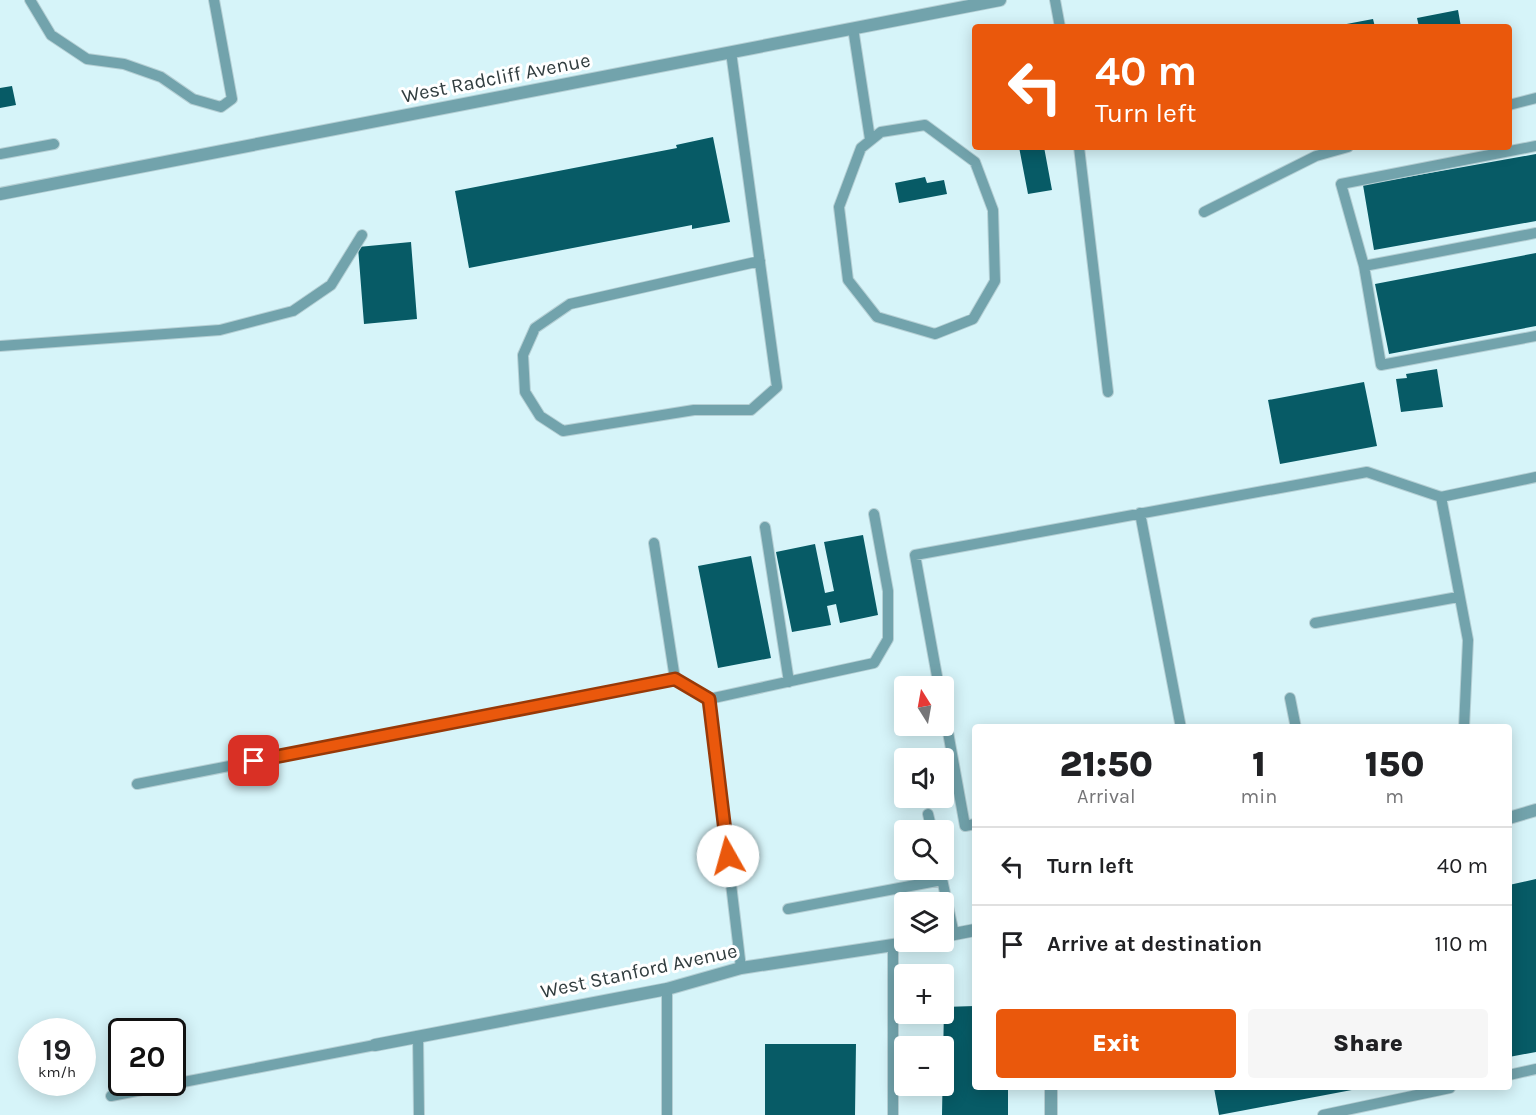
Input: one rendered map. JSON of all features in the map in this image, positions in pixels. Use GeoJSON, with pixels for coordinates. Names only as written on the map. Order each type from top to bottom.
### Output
{"type":"FeatureCollection","features":[{"type":"Feature","properties":{"kind":"street","name":"West Radcliff Avenue"},"geometry":{"type":"LineString","coordinates":[[0,194],[1000,0]]}},
{"type":"Feature","properties":{"kind":"street"},"geometry":{"type":"LineString","coordinates":[[1512,817],[1536,810]]}},
{"type":"Feature","properties":{"kind":"street"},"geometry":{"type":"LineString","coordinates":[[954,934],[972,931]]}},
{"type":"Feature","properties":{"kind":"street","name":"West Stanford Avenue"},"geometry":{"type":"LineString","coordinates":[[375,1046],[667,989],[741,968],[893,946]]}},
{"type":"Feature","properties":{"kind":"street"},"geometry":{"type":"LineString","coordinates":[[1051,1090],[1051,1115]]}},
{"type":"Feature","properties":{"kind":"lane"},"geometry":{"type":"LineString","coordinates":[[30,0],[51,35],[87,59],[124,64],[161,77],[193,99],[221,108],[232,99],[214,0]]}},
{"type":"Feature","properties":{"kind":"lane"},"geometry":{"type":"LineString","coordinates":[[1056,0],[1060,24]]}},
{"type":"Feature","properties":{"kind":"lane"},"geometry":{"type":"LineString","coordinates":[[853,28],[870,139]]}},
{"type":"Feature","properties":{"kind":"lane"},"geometry":{"type":"LineString","coordinates":[[731,52],[760,261],[777,387],[751,410],[694,410],[563,431],[540,416],[525,392],[523,355],[536,328],[570,304],[760,261]]}},
{"type":"Feature","properties":{"kind":"lane"},"geometry":{"type":"LineString","coordinates":[[1512,104],[1536,98]]}},
{"type":"Feature","properties":{"kind":"lane"},"geometry":{"type":"LineString","coordinates":[[925,125],[975,162],[993,210],[995,281],[972,319],[935,334],[877,317],[848,280],[839,207],[861,148],[870,139],[881,132],[925,125]]}},
{"type":"Feature","properties":{"kind":"lane"},"geometry":{"type":"LineString","coordinates":[[0,154],[54,144]]}},
{"type":"Feature","properties":{"kind":"lane"},"geometry":{"type":"LineString","coordinates":[[1536,146],[1341,184],[1364,266],[1381,365],[1536,336]]}},
{"type":"Feature","properties":{"kind":"lane"},"geometry":{"type":"LineString","coordinates":[[1079,150],[1108,392]]}},
{"type":"Feature","properties":{"kind":"lane"},"geometry":{"type":"LineString","coordinates":[[1204,212],[1316,156],[1337,150]]}},
{"type":"Feature","properties":{"kind":"lane"},"geometry":{"type":"LineString","coordinates":[[1364,266],[1536,232]]}},
{"type":"Feature","properties":{"kind":"lane"},"geometry":{"type":"LineString","coordinates":[[0,346],[220,330],[293,311],[331,285],[362,235]]}},
{"type":"Feature","properties":{"kind":"lane"},"geometry":{"type":"LineString","coordinates":[[937,676],[915,555],[1367,471],[1440,497],[1536,477]]}},
{"type":"Feature","properties":{"kind":"lane"},"geometry":{"type":"LineString","coordinates":[[1440,497],[1468,640],[1464,724]]}},
{"type":"Feature","properties":{"kind":"lane"},"geometry":{"type":"LineString","coordinates":[[1140,513],[1180,724]]}},
{"type":"Feature","properties":{"kind":"lane"},"geometry":{"type":"LineString","coordinates":[[137,784],[675,679],[709,699],[874,663],[888,639],[888,591],[874,514]]}},
{"type":"Feature","properties":{"kind":"lane"},"geometry":{"type":"LineString","coordinates":[[765,527],[789,682]]}},
{"type":"Feature","properties":{"kind":"lane"},"geometry":{"type":"LineString","coordinates":[[654,543],[675,679]]}},
{"type":"Feature","properties":{"kind":"lane"},"geometry":{"type":"LineString","coordinates":[[1315,623],[1458,597]]}},
{"type":"Feature","properties":{"kind":"lane"},"geometry":{"type":"LineString","coordinates":[[1290,698],[1295,724]]}},
{"type":"Feature","properties":{"kind":"lane"},"geometry":{"type":"LineString","coordinates":[[709,699],[741,968]]}},
{"type":"Feature","properties":{"kind":"lane"},"geometry":{"type":"LineString","coordinates":[[949,736],[965,826],[972,825]]}},
{"type":"Feature","properties":{"kind":"lane"},"geometry":{"type":"LineString","coordinates":[[928,814],[929,820]]}},
{"type":"Feature","properties":{"kind":"lane"},"geometry":{"type":"LineString","coordinates":[[788,909],[918,880]]}},
{"type":"Feature","properties":{"kind":"lane"},"geometry":{"type":"LineString","coordinates":[[893,946],[893,1115]]}},
{"type":"Feature","properties":{"kind":"lane"},"geometry":{"type":"LineString","coordinates":[[667,989],[667,1115]]}},
{"type":"Feature","properties":{"kind":"lane"},"geometry":{"type":"LineString","coordinates":[[416,1114],[418,1036]]}},
{"type":"Feature","properties":{"kind":"lane"},"geometry":{"type":"LineString","coordinates":[[186,1082],[375,1046]]}},
{"type":"Feature","properties":{"kind":"lane"},"geometry":{"type":"LineString","coordinates":[[1512,1074],[1536,1069]]}},
{"type":"Feature","properties":{"kind":"lane"},"geometry":{"type":"LineString","coordinates":[[1323,1115],[1441,1090]]}},
{"type":"Feature","properties":{"kind":"building"},"geometry":{"type":"Polygon","coordinates":[[[1458,10],[1460,24],[1418,24],[1417,18],[1458,10]]]}},
{"type":"Feature","properties":{"kind":"building"},"geometry":{"type":"Polygon","coordinates":[[[1373,19],[1374,24],[1347,24],[1373,19]]]}},
{"type":"Feature","properties":{"kind":"building"},"geometry":{"type":"Polygon","coordinates":[[[12,86],[16,105],[0,108],[0,88],[12,86]]]}},
{"type":"Feature","properties":{"kind":"building"},"geometry":{"type":"Polygon","coordinates":[[[713,137],[730,222],[692,229],[692,225],[469,268],[455,191],[677,148],[676,145],[713,137]]]}},
{"type":"Feature","properties":{"kind":"building"},"geometry":{"type":"Polygon","coordinates":[[[1020,150],[1045,150],[1052,190],[1028,194],[1020,150]]]}},
{"type":"Feature","properties":{"kind":"building"},"geometry":{"type":"Polygon","coordinates":[[[1536,154],[1536,221],[1374,250],[1363,185],[1536,154]]]}},
{"type":"Feature","properties":{"kind":"building"},"geometry":{"type":"Polygon","coordinates":[[[925,177],[927,183],[944,180],[947,194],[899,203],[895,183],[925,177]]]}},
{"type":"Feature","properties":{"kind":"building"},"geometry":{"type":"Polygon","coordinates":[[[411,242],[417,319],[364,324],[358,247],[411,242]]]}},
{"type":"Feature","properties":{"kind":"building"},"geometry":{"type":"Polygon","coordinates":[[[1536,253],[1536,326],[1389,354],[1375,284],[1536,253]]]}},
{"type":"Feature","properties":{"kind":"building"},"geometry":{"type":"Polygon","coordinates":[[[1437,369],[1443,407],[1401,412],[1396,379],[1407,378],[1406,374],[1437,369]]]}},
{"type":"Feature","properties":{"kind":"building"},"geometry":{"type":"Polygon","coordinates":[[[1364,382],[1377,446],[1280,464],[1268,400],[1364,382]]]}},
{"type":"Feature","properties":{"kind":"building"},"geometry":{"type":"Polygon","coordinates":[[[863,535],[878,615],[840,623],[836,604],[827,606],[831,625],[792,632],[776,552],[815,544],[825,593],[834,591],[824,542],[863,535]]]}},
{"type":"Feature","properties":{"kind":"building"},"geometry":{"type":"Polygon","coordinates":[[[751,556],[771,658],[718,668],[698,566],[751,556]]]}},
{"type":"Feature","properties":{"kind":"building"},"geometry":{"type":"Polygon","coordinates":[[[1536,879],[1536,1052],[1512,1056],[1512,884],[1536,879]]]}},
{"type":"Feature","properties":{"kind":"building"},"geometry":{"type":"Polygon","coordinates":[[[972,1006],[972,1090],[1008,1090],[1008,1115],[942,1115],[942,1096],[954,1096],[954,1036],[943,1036],[944,1024],[954,1024],[954,1007],[972,1006]]]}},
{"type":"Feature","properties":{"kind":"building"},"geometry":{"type":"Polygon","coordinates":[[[765,1044],[856,1044],[855,1115],[765,1115],[765,1044]]]}},
{"type":"Feature","properties":{"kind":"building"},"geometry":{"type":"Polygon","coordinates":[[[1214,1090],[1352,1090],[1219,1115],[1214,1090]]]}},
{"type":"Feature","properties":{"kind":"route"},"geometry":{"type":"LineString","coordinates":[[254,761],[675,679],[709,699],[728,856]]}}]}
